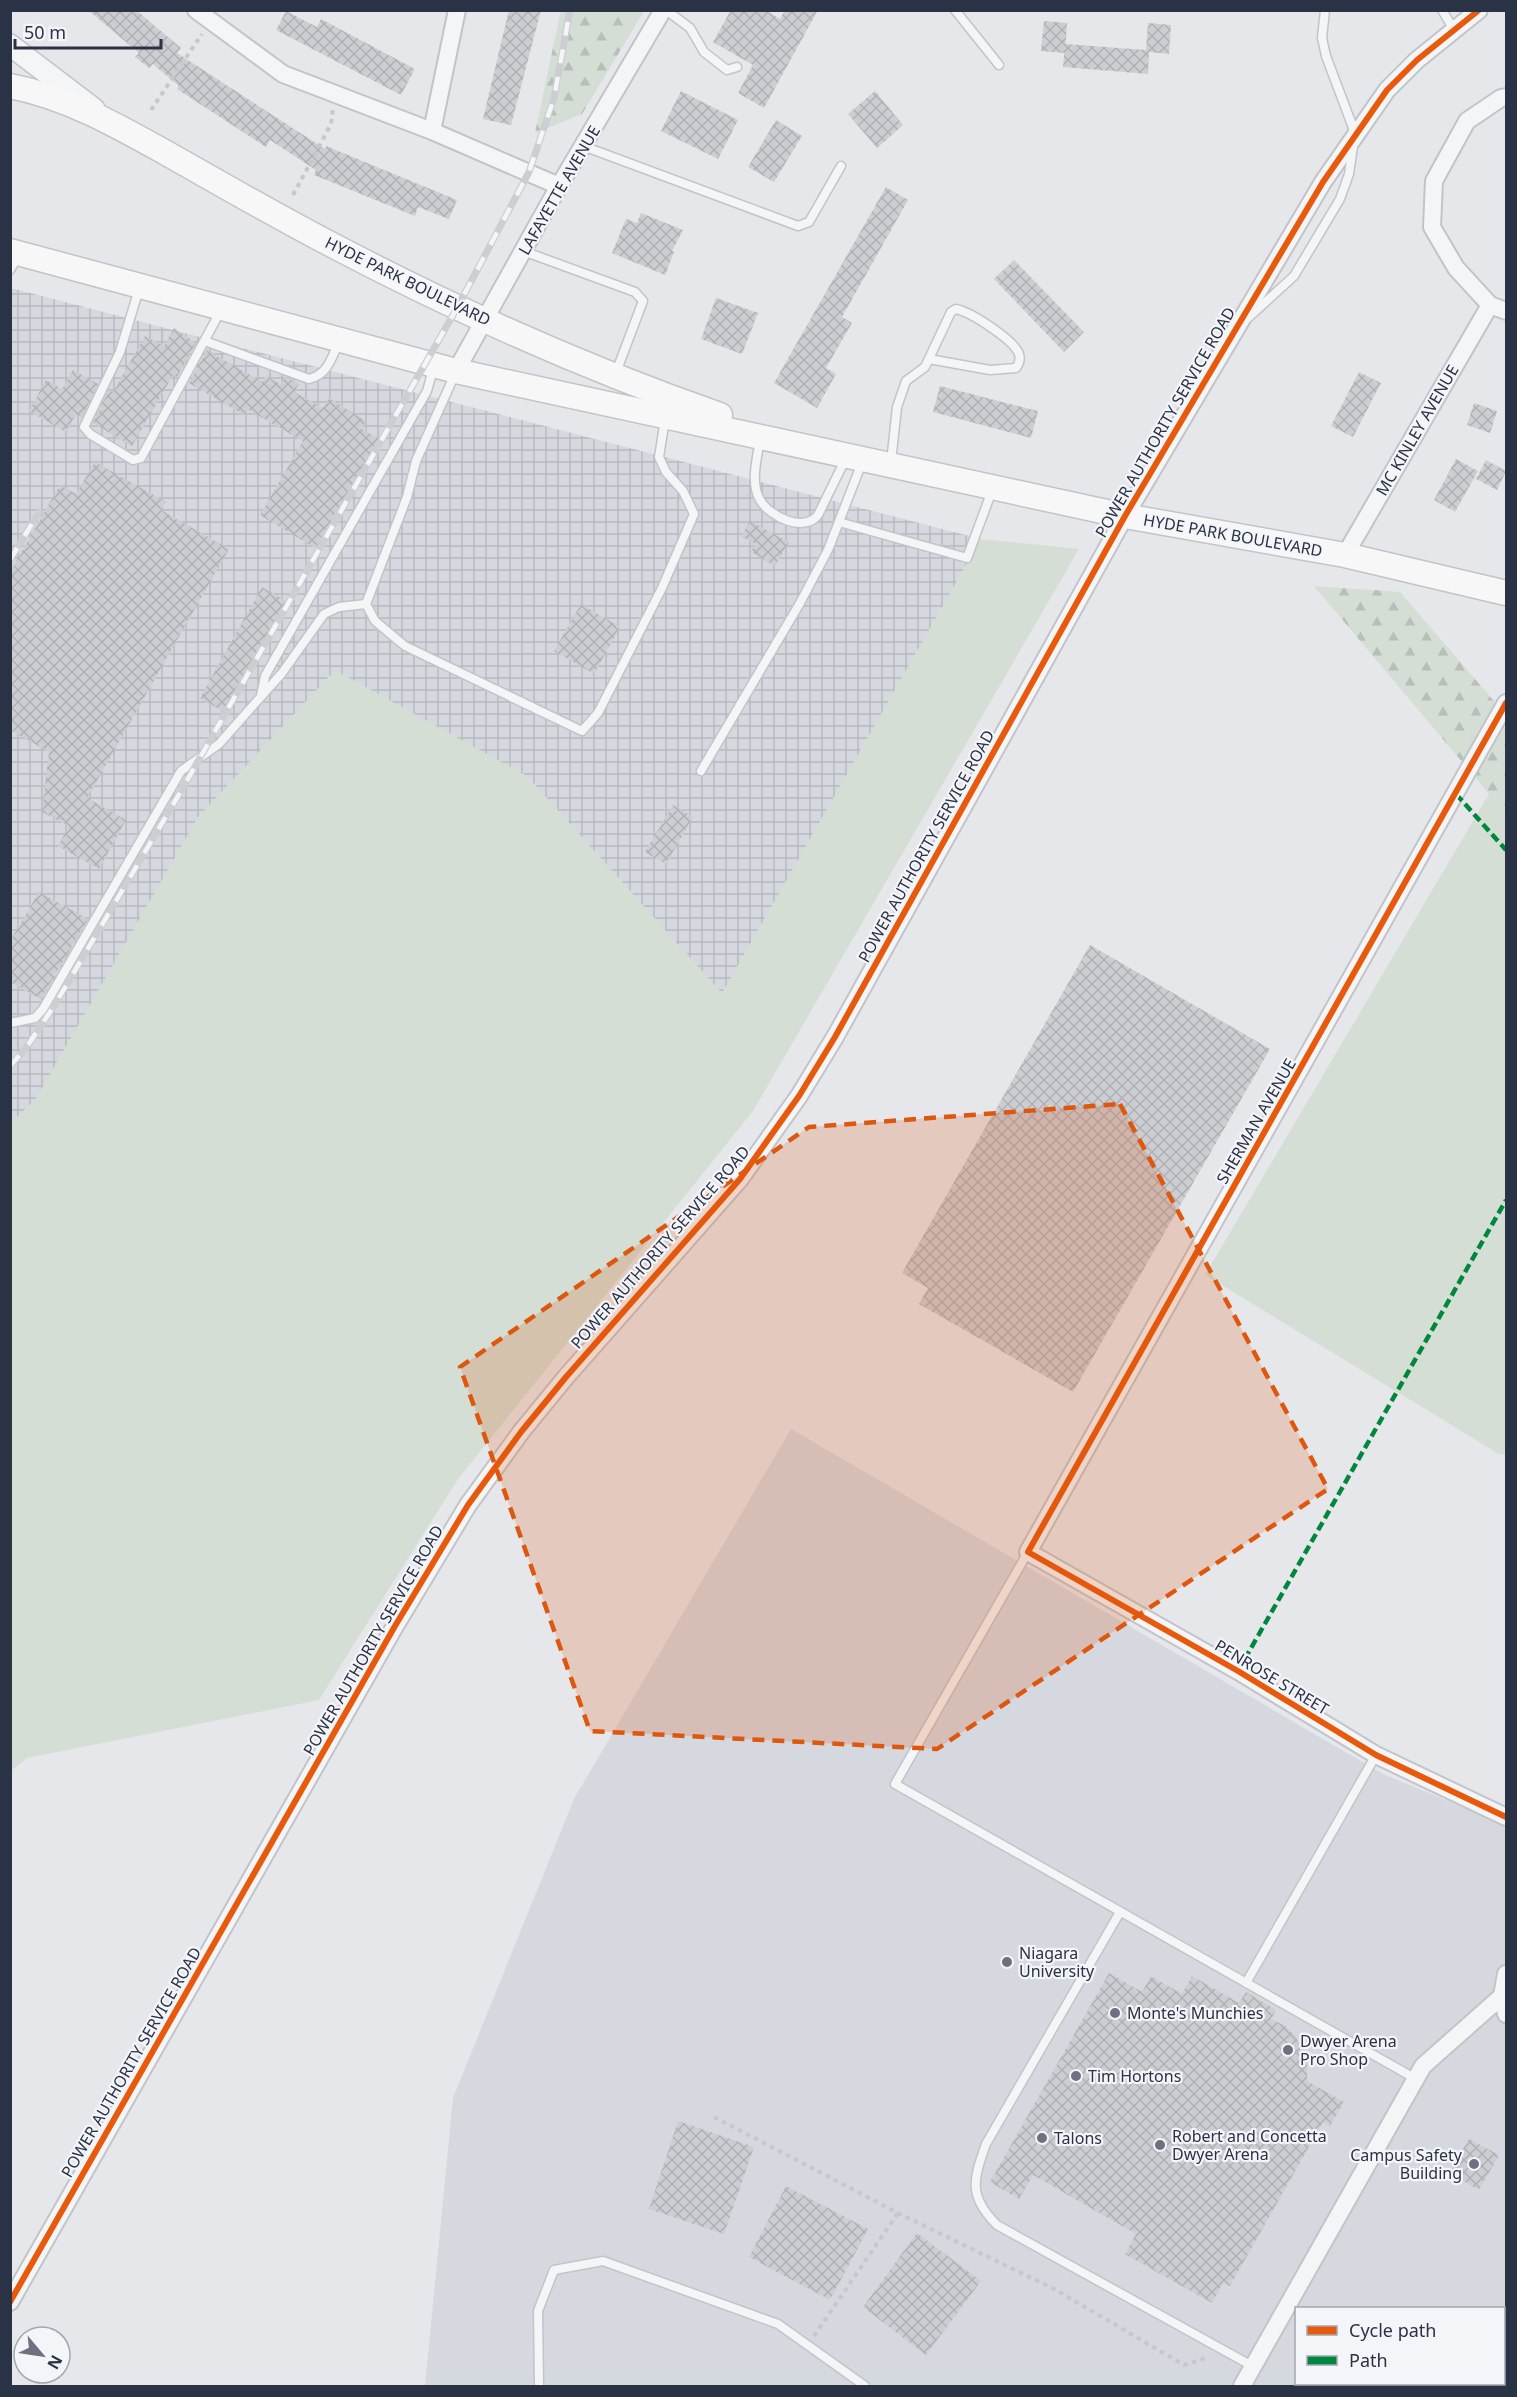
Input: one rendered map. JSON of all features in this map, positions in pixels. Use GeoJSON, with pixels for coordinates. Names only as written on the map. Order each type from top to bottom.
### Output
{"type":"FeatureCollection","features":[{"type":"Feature","properties":{"kind":"main road","name":"HYDE PARK BOULEVARD"},"geometry":{"type":"LineString","coordinates":[[10,87],[42,94],[114,124],[333,246],[486,320],[615,376],[818,450]]}},
{"type":"Feature","properties":{"kind":"main road","name":"HYDE PARK BOULEVARD"},"geometry":{"type":"LineString","coordinates":[[13,254],[445,368],[1125,516],[1345,555],[1506,593]]}},
{"type":"Feature","properties":{"kind":"street"},"geometry":{"type":"LineString","coordinates":[[196,10],[283,74],[432,131],[560,186]]}},
{"type":"Feature","properties":{"kind":"street"},"geometry":{"type":"LineString","coordinates":[[432,131],[457,10]]}},
{"type":"Feature","properties":{"kind":"street","name":"LAFAYETTE AVENUE"},"geometry":{"type":"LineString","coordinates":[[445,368],[486,320],[560,186],[664,10]]}},
{"type":"Feature","properties":{"kind":"street","name":"POWER AUTHORITY SERVICE ROAD"},"geometry":{"type":"LineString","coordinates":[[10,2302],[432,1562],[468,1504],[521,1432],[720,1204],[799,1096],[835,1037],[1125,516],[1323,182],[1355,133],[1394,83],[1479,10]]}},
{"type":"Feature","properties":{"kind":"street"},"geometry":{"type":"LineString","coordinates":[[10,45],[114,124]]}},
{"type":"Feature","properties":{"kind":"street"},"geometry":{"type":"LineString","coordinates":[[1506,97],[1467,121],[1434,181],[1432,227],[1456,268],[1490,305],[1506,311]]}},
{"type":"Feature","properties":{"kind":"street","name":"MC KINLEY AVENUE"},"geometry":{"type":"LineString","coordinates":[[1345,555],[1490,305]]}},
{"type":"Feature","properties":{"kind":"street","name":"SHERMAN AVENUE"},"geometry":{"type":"LineString","coordinates":[[1028,1552],[1506,703]]}},
{"type":"Feature","properties":{"kind":"street","name":"PENROSE STREET"},"geometry":{"type":"LineString","coordinates":[[1028,1552],[1238,1671],[1376,1755],[1506,1816]]}},
{"type":"Feature","properties":{"kind":"street"},"geometry":{"type":"LineString","coordinates":[[1506,1974],[1502,1996],[1506,2014]]}},
{"type":"Feature","properties":{"kind":"street"},"geometry":{"type":"LineString","coordinates":[[1242,2386],[1423,2066],[1502,1996]]}},
{"type":"Feature","properties":{"kind":"lane"},"geometry":{"type":"LineString","coordinates":[[664,10],[690,28],[704,51],[727,70],[737,67]]}},
{"type":"Feature","properties":{"kind":"lane"},"geometry":{"type":"LineString","coordinates":[[955,10],[999,65]]}},
{"type":"Feature","properties":{"kind":"lane"},"geometry":{"type":"LineString","coordinates":[[1235,329],[1294,276],[1343,194],[1349,174],[1355,133],[1326,56],[1322,38],[1325,10]]}},
{"type":"Feature","properties":{"kind":"lane"},"geometry":{"type":"LineString","coordinates":[[1442,10],[1454,30]]}},
{"type":"Feature","properties":{"kind":"lane"},"geometry":{"type":"LineString","coordinates":[[583,146],[798,226],[809,222],[841,166]]}},
{"type":"Feature","properties":{"kind":"lane"},"geometry":{"type":"LineString","coordinates":[[524,251],[635,292],[643,301],[615,376]]}},
{"type":"Feature","properties":{"kind":"lane"},"geometry":{"type":"LineString","coordinates":[[140,286],[120,352],[84,427],[90,434],[133,460],[141,458],[222,308]]}},
{"type":"Feature","properties":{"kind":"lane"},"geometry":{"type":"LineString","coordinates":[[891,465],[897,407],[906,381],[925,367],[951,312],[956,309],[973,315],[1012,346],[1019,354],[1020,361],[1016,368],[999,370],[929,359]]}},
{"type":"Feature","properties":{"kind":"lane"},"geometry":{"type":"LineString","coordinates":[[205,341],[309,379],[320,376],[327,369],[340,340]]}},
{"type":"Feature","properties":{"kind":"lane"},"geometry":{"type":"LineString","coordinates":[[445,368],[407,497],[366,604],[375,621],[405,646],[582,731],[598,713],[646,620],[694,514],[683,491],[666,472],[659,457],[665,416]]}},
{"type":"Feature","properties":{"kind":"lane"},"geometry":{"type":"LineString","coordinates":[[261,696],[265,676],[427,391],[445,368]]}},
{"type":"Feature","properties":{"kind":"lane"},"geometry":{"type":"LineString","coordinates":[[760,437],[754,472],[759,499],[767,508],[790,521],[805,525],[813,522],[855,458]]}},
{"type":"Feature","properties":{"kind":"lane"},"geometry":{"type":"LineString","coordinates":[[701,771],[800,603],[828,550],[839,522],[855,458]]}},
{"type":"Feature","properties":{"kind":"lane"},"geometry":{"type":"LineString","coordinates":[[839,522],[967,558],[993,488]]}},
{"type":"Feature","properties":{"kind":"lane"},"geometry":{"type":"LineString","coordinates":[[10,1023],[35,1018],[43,1009],[181,771],[219,744],[282,673],[324,614],[339,607],[366,604]]}},
{"type":"Feature","properties":{"kind":"lane"},"geometry":{"type":"LineString","coordinates":[[1028,1552],[895,1784],[1416,2079]]}},
{"type":"Feature","properties":{"kind":"lane"},"geometry":{"type":"LineString","coordinates":[[1246,1983],[1376,1755]]}},
{"type":"Feature","properties":{"kind":"lane"},"geometry":{"type":"LineString","coordinates":[[1120,1912],[986,2144],[976,2172],[976,2192],[980,2208],[997,2225],[1254,2367]]}},
{"type":"Feature","properties":{"kind":"lane"},"geometry":{"type":"LineString","coordinates":[[539,2386],[538,2311],[554,2270],[603,2261],[778,2324],[865,2386]]}},
{"type":"Feature","properties":{"kind":"path"},"geometry":{"type":"LineString","coordinates":[[151,110],[211,21]]}},
{"type":"Feature","properties":{"kind":"path"},"geometry":{"type":"LineString","coordinates":[[293,195],[331,124],[335,94]]}},
{"type":"Feature","properties":{"kind":"path"},"geometry":{"type":"LineString","coordinates":[[714,2117],[898,2213],[1056,2290],[1184,2365],[1227,2352]]}},
{"type":"Feature","properties":{"kind":"path"},"geometry":{"type":"LineString","coordinates":[[808,2346],[898,2213]]}},
{"type":"Feature","properties":{"kind":"highlighted area"},"geometry":{"type":"Polygon","coordinates":[[[1120,1104],[1328,1489],[937,1749],[590,1731],[460,1367],[809,1127],[1120,1104]]]}},
{"type":"Feature","properties":{"kind":"shaded area"},"geometry":{"type":"Polygon","coordinates":[[[11,288],[981,539],[722,994],[527,776],[35,1100],[11,1123],[11,288]]]}},
{"type":"Feature","properties":{"kind":"shaded area","name":"Niagara University"},"geometry":{"type":"Polygon","coordinates":[[[791,1429],[1383,1774],[1506,1825],[1506,2386],[425,2386],[453,2098],[574,1799],[791,1429]]]}},
{"type":"Feature","properties":{"kind":"green space"},"geometry":{"type":"Polygon","coordinates":[[[561,10],[644,11],[582,114],[535,133],[561,10]]]}},
{"type":"Feature","properties":{"kind":"green space"},"geometry":{"type":"Polygon","coordinates":[[[981,539],[1079,549],[753,1111],[458,1479],[319,1700],[27,1758],[11,1771],[11,1123],[35,1100],[198,817],[335,670],[527,776],[722,993],[981,539]]]}},
{"type":"Feature","properties":{"kind":"green space"},"geometry":{"type":"Polygon","coordinates":[[[1314,586],[1400,592],[1506,715],[1506,814],[1314,586]]]}},
{"type":"Feature","properties":{"kind":"green space"},"geometry":{"type":"Polygon","coordinates":[[[1489,794],[1506,814],[1506,1454],[1499,1454],[1205,1275],[1489,794]]]}},
{"type":"Feature","properties":{"kind":"building"},"geometry":{"type":"Polygon","coordinates":[[[88,10],[136,10],[181,48],[177,53],[325,149],[326,146],[457,200],[449,219],[418,207],[415,216],[314,175],[316,170],[270,140],[266,147],[177,89],[179,86],[153,64],[149,68],[135,57],[139,53],[88,10]]]}},
{"type":"Feature","properties":{"kind":"building"},"geometry":{"type":"Polygon","coordinates":[[[509,10],[541,10],[511,125],[483,119],[509,10]]]}},
{"type":"Feature","properties":{"kind":"building"},"geometry":{"type":"Polygon","coordinates":[[[731,10],[765,10],[780,19],[785,10],[818,10],[764,108],[738,93],[753,65],[713,42],[731,10]]]}},
{"type":"Feature","properties":{"kind":"building"},"geometry":{"type":"Polygon","coordinates":[[[286,11],[317,27],[321,19],[415,69],[401,95],[276,30],[286,11]]]}},
{"type":"Feature","properties":{"kind":"building"},"geometry":{"type":"Polygon","coordinates":[[[1044,21],[1067,23],[1065,53],[1041,51],[1044,21]]]}},
{"type":"Feature","properties":{"kind":"building"},"geometry":{"type":"Polygon","coordinates":[[[1148,23],[1171,25],[1169,54],[1149,52],[1148,74],[1063,67],[1065,44],[1146,50],[1148,23]]]}},
{"type":"Feature","properties":{"kind":"building"},"geometry":{"type":"Polygon","coordinates":[[[681,91],[738,120],[718,159],[661,131],[681,91]]]}},
{"type":"Feature","properties":{"kind":"building"},"geometry":{"type":"Polygon","coordinates":[[[875,91],[903,125],[877,148],[848,114],[875,91]]]}},
{"type":"Feature","properties":{"kind":"building"},"geometry":{"type":"Polygon","coordinates":[[[776,120],[802,136],[774,182],[748,167],[776,120]]]}},
{"type":"Feature","properties":{"kind":"building"},"geometry":{"type":"Polygon","coordinates":[[[886,187],[908,200],[842,317],[852,323],[826,368],[836,374],[817,408],[774,383],[886,187]]]}},
{"type":"Feature","properties":{"kind":"building"},"geometry":{"type":"Polygon","coordinates":[[[641,213],[683,230],[672,251],[674,252],[665,275],[612,253],[626,219],[637,223],[641,213]]]}},
{"type":"Feature","properties":{"kind":"building"},"geometry":{"type":"Polygon","coordinates":[[[1014,260],[1084,332],[1064,352],[994,279],[1014,260]]]}},
{"type":"Feature","properties":{"kind":"building"},"geometry":{"type":"Polygon","coordinates":[[[716,298],[758,313],[742,354],[701,339],[716,298]]]}},
{"type":"Feature","properties":{"kind":"building"},"geometry":{"type":"Polygon","coordinates":[[[174,328],[196,343],[177,377],[173,375],[132,446],[93,423],[109,390],[113,392],[145,336],[164,346],[174,328]]]}},
{"type":"Feature","properties":{"kind":"building"},"geometry":{"type":"Polygon","coordinates":[[[207,350],[262,382],[265,376],[281,384],[285,377],[291,379],[299,384],[294,392],[323,408],[329,398],[366,421],[362,429],[379,439],[315,548],[260,515],[303,441],[247,409],[244,415],[189,383],[207,350]]]}},
{"type":"Feature","properties":{"kind":"building"},"geometry":{"type":"Polygon","coordinates":[[[73,370],[98,384],[82,417],[76,414],[66,432],[29,411],[46,380],[62,389],[73,370]]]}},
{"type":"Feature","properties":{"kind":"building"},"geometry":{"type":"Polygon","coordinates":[[[1359,372],[1381,383],[1353,437],[1331,426],[1359,372]]]}},
{"type":"Feature","properties":{"kind":"building"},"geometry":{"type":"Polygon","coordinates":[[[940,386],[1038,411],[1031,438],[933,412],[940,386]]]}},
{"type":"Feature","properties":{"kind":"building"},"geometry":{"type":"Polygon","coordinates":[[[1474,403],[1497,411],[1490,433],[1467,425],[1474,403]]]}},
{"type":"Feature","properties":{"kind":"building"},"geometry":{"type":"Polygon","coordinates":[[[1456,459],[1478,471],[1455,512],[1434,500],[1456,459]]]}},
{"type":"Feature","properties":{"kind":"building"},"geometry":{"type":"Polygon","coordinates":[[[1486,460],[1506,471],[1497,490],[1476,479],[1486,460]]]}},
{"type":"Feature","properties":{"kind":"building"},"geometry":{"type":"Polygon","coordinates":[[[95,462],[166,502],[161,510],[229,549],[87,798],[126,820],[99,869],[58,846],[69,826],[42,812],[49,752],[10,730],[10,572],[60,485],[76,494],[95,462]]]}},
{"type":"Feature","properties":{"kind":"building"},"geometry":{"type":"Polygon","coordinates":[[[750,521],[789,542],[775,566],[751,552],[755,544],[741,536],[750,521]]]}},
{"type":"Feature","properties":{"kind":"building"},"geometry":{"type":"Polygon","coordinates":[[[262,587],[288,602],[226,713],[200,698],[262,587]]]}},
{"type":"Feature","properties":{"kind":"building"},"geometry":{"type":"Polygon","coordinates":[[[581,604],[620,627],[594,674],[554,651],[581,604]]]}},
{"type":"Feature","properties":{"kind":"building"},"geometry":{"type":"Polygon","coordinates":[[[673,805],[693,817],[666,864],[645,852],[673,805]]]}},
{"type":"Feature","properties":{"kind":"building"},"geometry":{"type":"Polygon","coordinates":[[[39,892],[88,919],[41,999],[10,982],[10,941],[39,892]]]}},
{"type":"Feature","properties":{"kind":"building"},"geometry":{"type":"Polygon","coordinates":[[[1090,945],[1270,1049],[1073,1392],[919,1304],[928,1288],[902,1273],[1090,945]]]}},
{"type":"Feature","properties":{"kind":"building","name":"Robert and Concetta Dwyer Arena"},"geometry":{"type":"Polygon","coordinates":[[[1109,1973],[1142,1992],[1151,1976],[1182,1994],[1192,1976],[1239,2003],[1246,1992],[1276,2010],[1271,2019],[1285,2026],[1296,2037],[1307,2065],[1307,2081],[1344,2102],[1330,2126],[1323,2122],[1230,2286],[1223,2283],[1212,2303],[1125,2254],[1136,2234],[1033,2175],[1019,2199],[990,2182],[1109,1973]]]}},
{"type":"Feature","properties":{"kind":"building"},"geometry":{"type":"Polygon","coordinates":[[[678,2121],[754,2147],[724,2234],[649,2209],[678,2121]]]}},
{"type":"Feature","properties":{"kind":"building","name":"Campus Safety Building"},"geometry":{"type":"Polygon","coordinates":[[[1469,2139],[1499,2155],[1479,2190],[1449,2173],[1469,2139]]]}},
{"type":"Feature","properties":{"kind":"building"},"geometry":{"type":"Polygon","coordinates":[[[786,2186],[868,2229],[830,2300],[749,2257],[786,2186]]]}},
{"type":"Feature","properties":{"kind":"building"},"geometry":{"type":"Polygon","coordinates":[[[917,2233],[981,2281],[926,2355],[863,2307],[917,2233]]]}},
{"type":"Feature","properties":{"kind":"railway"},"geometry":{"type":"LineString","coordinates":[[10,1066],[26,1048],[54,1006],[181,791],[457,308],[529,172],[554,98],[570,10]]}},
{"type":"Feature","properties":{"kind":"railway"},"geometry":{"type":"LineString","coordinates":[[10,560],[39,512]]}},
{"type":"Feature","properties":{"kind":"marked path"},"geometry":{"type":"LineString","coordinates":[[1456,794],[1506,850]]}},
{"type":"Feature","properties":{"kind":"marked path"},"geometry":{"type":"LineString","coordinates":[[1238,1671],[1506,1200]]}},
{"type":"Feature","properties":{"kind":"cycle path"},"geometry":{"type":"LineString","coordinates":[[10,2302],[395,1626],[468,1505],[521,1432],[566,1377],[740,1179],[799,1096],[835,1037],[1125,516],[1323,182],[1387,90],[1417,60],[1479,10]]}},
{"type":"Feature","properties":{"kind":"cycle path"},"geometry":{"type":"LineString","coordinates":[[1506,703],[1028,1552],[1238,1671],[1376,1755],[1506,1817]]}},
{"type":"Feature","properties":{"kind":"place","name":"Niagara University"},"geometry":{"type":"Point","coordinates":[1007,1962]}},
{"type":"Feature","properties":{"kind":"place","name":"Monte's Munchies"},"geometry":{"type":"Point","coordinates":[1115,2013]}},
{"type":"Feature","properties":{"kind":"place","name":"Dwyer Arena Pro Shop"},"geometry":{"type":"Point","coordinates":[1288,2050]}},
{"type":"Feature","properties":{"kind":"place","name":"Tim Hortons"},"geometry":{"type":"Point","coordinates":[1076,2076]}},
{"type":"Feature","properties":{"kind":"place","name":"Talons"},"geometry":{"type":"Point","coordinates":[1042,2138]}},
{"type":"Feature","properties":{"kind":"place","name":"Robert and Concetta Dwyer Arena"},"geometry":{"type":"Point","coordinates":[1160,2145]}},
{"type":"Feature","properties":{"kind":"place","name":"Campus Safety Building"},"geometry":{"type":"Point","coordinates":[1474,2164]}}]}
